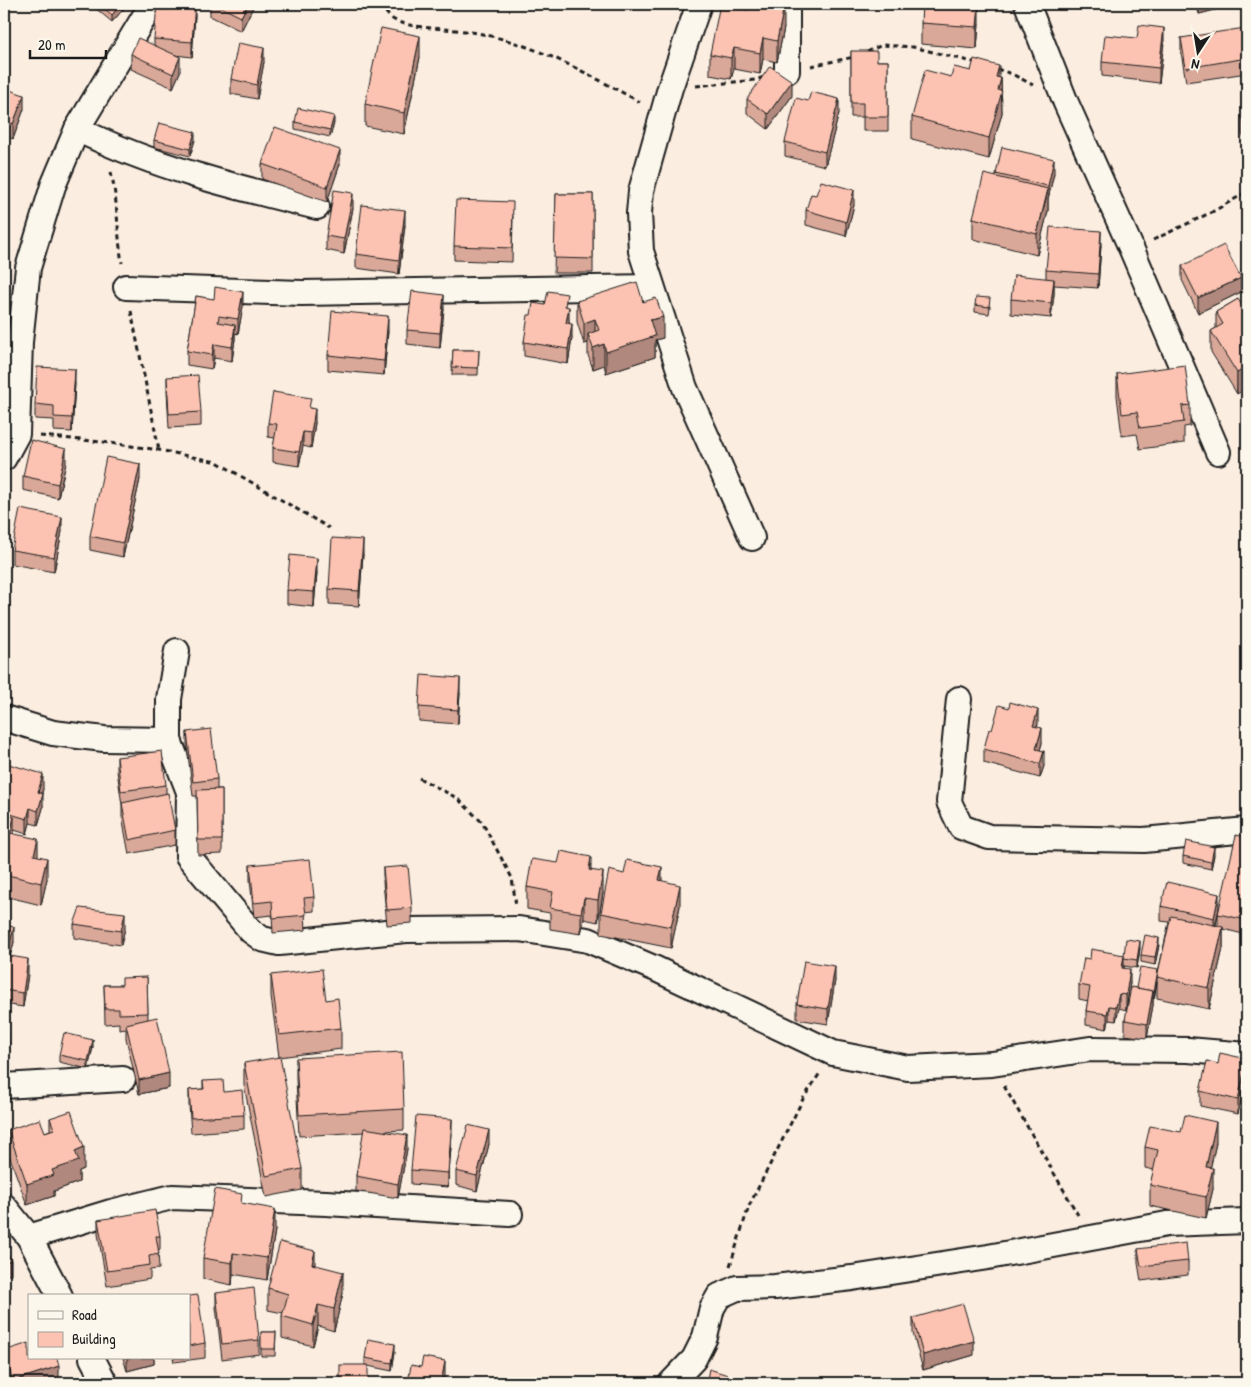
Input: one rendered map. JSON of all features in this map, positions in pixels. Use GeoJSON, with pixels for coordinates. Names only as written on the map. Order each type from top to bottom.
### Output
{"type":"FeatureCollection","features":[{"type":"Feature","properties":{"kind":"street"},"geometry":{"type":"LineString","coordinates":[[4,458],[17,434],[20,342],[28,268],[53,186],[77,129],[152,4]]}},
{"type":"Feature","properties":{"kind":"street"},"geometry":{"type":"LineString","coordinates":[[699,4],[670,88],[641,191],[641,251],[685,388],[752,538]]}},
{"type":"Feature","properties":{"kind":"street"},"geometry":{"type":"LineString","coordinates":[[787,4],[787,70]]}},
{"type":"Feature","properties":{"kind":"street"},"geometry":{"type":"LineString","coordinates":[[1027,4],[1066,103],[1132,250],[1218,452]]}},
{"type":"Feature","properties":{"kind":"street"},"geometry":{"type":"LineString","coordinates":[[77,129],[104,142],[167,166],[222,184],[317,207]]}},
{"type":"Feature","properties":{"kind":"street"},"geometry":{"type":"LineString","coordinates":[[126,287],[302,294],[652,286]]}},
{"type":"Feature","properties":{"kind":"street"},"geometry":{"type":"LineString","coordinates":[[177,651],[169,699],[169,740],[189,792],[188,856],[251,931],[262,939],[279,943],[406,930],[519,929],[588,940],[656,969],[833,1054],[908,1068],[992,1064],[1090,1049],[1188,1050],[1247,1055]]}},
{"type":"Feature","properties":{"kind":"street"},"geometry":{"type":"LineString","coordinates":[[959,698],[950,802],[961,827],[989,836],[1144,840],[1247,830]]}},
{"type":"Feature","properties":{"kind":"street"},"geometry":{"type":"LineString","coordinates":[[4,718],[53,733],[104,739],[169,740]]}},
{"type":"Feature","properties":{"kind":"street"},"geometry":{"type":"LineString","coordinates":[[4,1086],[123,1080]]}},
{"type":"Feature","properties":{"kind":"street"},"geometry":{"type":"LineString","coordinates":[[29,1237],[112,1212],[172,1197],[326,1203],[510,1214]]}},
{"type":"Feature","properties":{"kind":"street"},"geometry":{"type":"LineString","coordinates":[[4,1206],[29,1237],[59,1294]]}},
{"type":"Feature","properties":{"kind":"street"},"geometry":{"type":"LineString","coordinates":[[671,1383],[694,1359],[705,1337],[712,1308],[719,1296],[738,1288],[775,1287],[852,1278],[988,1257],[1167,1224],[1247,1221]]}},
{"type":"Feature","properties":{"kind":"street"},"geometry":{"type":"LineString","coordinates":[[93,1360],[105,1383]]}},
{"type":"Feature","properties":{"kind":"path"},"geometry":{"type":"LineString","coordinates":[[381,4],[384,11],[394,20],[408,24],[472,32],[529,47],[565,62],[663,114]]}},
{"type":"Feature","properties":{"kind":"path"},"geometry":{"type":"LineString","coordinates":[[865,53],[882,45],[913,47],[984,65]]}},
{"type":"Feature","properties":{"kind":"path"},"geometry":{"type":"LineString","coordinates":[[670,88],[755,80],[787,70],[857,56]]}},
{"type":"Feature","properties":{"kind":"path"},"geometry":{"type":"LineString","coordinates":[[993,68],[1012,74],[1066,103]]}},
{"type":"Feature","properties":{"kind":"path"},"geometry":{"type":"LineString","coordinates":[[1132,250],[1212,212],[1247,192]]}},
{"type":"Feature","properties":{"kind":"path"},"geometry":{"type":"LineString","coordinates":[[17,434],[102,442],[159,450],[217,462],[329,528]]}},
{"type":"Feature","properties":{"kind":"path"},"geometry":{"type":"LineString","coordinates":[[420,778],[456,798],[482,822],[512,878],[519,929]]}},
{"type":"Feature","properties":{"kind":"path"},"geometry":{"type":"LineString","coordinates":[[719,1296],[749,1206],[803,1099],[833,1054]]}},
{"type":"Feature","properties":{"kind":"path"},"geometry":{"type":"LineString","coordinates":[[992,1064],[1091,1237]]}},
{"type":"Feature","properties":{"kind":"building"},"geometry":{"type":"Polygon","coordinates":[[[99,4],[121,4],[112,15],[99,4]]]}},
{"type":"Feature","properties":{"kind":"building"},"geometry":{"type":"Polygon","coordinates":[[[157,4],[195,4],[192,42],[154,39],[157,4]]]}},
{"type":"Feature","properties":{"kind":"building"},"geometry":{"type":"Polygon","coordinates":[[[215,4],[248,4],[241,17],[215,4]]]}},
{"type":"Feature","properties":{"kind":"building"},"geometry":{"type":"Polygon","coordinates":[[[720,4],[739,4],[738,8],[748,10],[749,4],[784,6],[777,41],[763,38],[760,53],[734,48],[731,58],[710,54],[720,4]]]}},
{"type":"Feature","properties":{"kind":"building"},"geometry":{"type":"Polygon","coordinates":[[[922,4],[979,4],[977,27],[921,23],[922,4]]]}},
{"type":"Feature","properties":{"kind":"building"},"geometry":{"type":"Polygon","coordinates":[[[1139,25],[1164,28],[1159,68],[1102,62],[1105,35],[1137,38],[1139,25]]]}},
{"type":"Feature","properties":{"kind":"building"},"geometry":{"type":"Polygon","coordinates":[[[381,28],[420,36],[404,113],[365,104],[381,28]]]}},
{"type":"Feature","properties":{"kind":"building"},"geometry":{"type":"Polygon","coordinates":[[[1245,28],[1247,58],[1186,68],[1181,38],[1245,28]]]}},
{"type":"Feature","properties":{"kind":"building"},"geometry":{"type":"Polygon","coordinates":[[[138,38],[180,57],[173,74],[131,54],[138,38]]]}},
{"type":"Feature","properties":{"kind":"building"},"geometry":{"type":"Polygon","coordinates":[[[238,43],[264,48],[257,85],[231,79],[238,43]]]}},
{"type":"Feature","properties":{"kind":"building"},"geometry":{"type":"Polygon","coordinates":[[[851,51],[877,51],[877,61],[888,61],[888,117],[863,117],[863,103],[851,103],[851,51]]]}},
{"type":"Feature","properties":{"kind":"building"},"geometry":{"type":"Polygon","coordinates":[[[974,59],[999,66],[996,77],[1001,78],[998,90],[1002,91],[989,138],[912,117],[925,70],[951,77],[954,67],[971,71],[974,59]]]}},
{"type":"Feature","properties":{"kind":"building"},"geometry":{"type":"Polygon","coordinates":[[[770,66],[792,81],[768,114],[747,99],[770,66]]]}},
{"type":"Feature","properties":{"kind":"building"},"geometry":{"type":"Polygon","coordinates":[[[4,88],[24,95],[13,124],[4,121],[4,88]]]}},
{"type":"Feature","properties":{"kind":"building"},"geometry":{"type":"Polygon","coordinates":[[[811,92],[839,99],[825,152],[785,142],[796,98],[808,101],[811,92]]]}},
{"type":"Feature","properties":{"kind":"building"},"geometry":{"type":"Polygon","coordinates":[[[298,108],[334,116],[330,130],[295,122],[298,108]]]}},
{"type":"Feature","properties":{"kind":"building"},"geometry":{"type":"Polygon","coordinates":[[[1247,116],[1247,128],[1242,119],[1247,116]]]}},
{"type":"Feature","properties":{"kind":"building"},"geometry":{"type":"Polygon","coordinates":[[[159,123],[195,132],[190,149],[154,140],[159,123]]]}},
{"type":"Feature","properties":{"kind":"building"},"geometry":{"type":"Polygon","coordinates":[[[275,127],[340,150],[327,187],[262,164],[275,127]]]}},
{"type":"Feature","properties":{"kind":"building"},"geometry":{"type":"Polygon","coordinates":[[[1002,147],[1054,159],[1048,186],[996,174],[1002,147]]]}},
{"type":"Feature","properties":{"kind":"building"},"geometry":{"type":"Polygon","coordinates":[[[984,174],[1048,189],[1037,234],[973,218],[984,174]]]}},
{"type":"Feature","properties":{"kind":"building"},"geometry":{"type":"Polygon","coordinates":[[[821,181],[854,190],[846,222],[806,210],[811,194],[816,195],[821,181]]]}},
{"type":"Feature","properties":{"kind":"building"},"geometry":{"type":"Polygon","coordinates":[[[334,190],[353,193],[344,239],[326,236],[334,190]]]}},
{"type":"Feature","properties":{"kind":"building"},"geometry":{"type":"Polygon","coordinates":[[[556,194],[593,194],[593,259],[554,258],[556,194]]]}},
{"type":"Feature","properties":{"kind":"building"},"geometry":{"type":"Polygon","coordinates":[[[456,200],[513,202],[512,248],[454,246],[456,200]]]}},
{"type":"Feature","properties":{"kind":"building"},"geometry":{"type":"Polygon","coordinates":[[[362,205],[405,210],[399,260],[356,254],[362,205]]]}},
{"type":"Feature","properties":{"kind":"building"},"geometry":{"type":"Polygon","coordinates":[[[1050,227],[1101,231],[1098,274],[1046,270],[1050,227]]]}},
{"type":"Feature","properties":{"kind":"building"},"geometry":{"type":"Polygon","coordinates":[[[1224,245],[1241,278],[1198,298],[1182,266],[1224,245]]]}},
{"type":"Feature","properties":{"kind":"building"},"geometry":{"type":"Polygon","coordinates":[[[1014,275],[1054,279],[1051,303],[1011,299],[1014,275]]]}},
{"type":"Feature","properties":{"kind":"building"},"geometry":{"type":"Polygon","coordinates":[[[637,282],[643,302],[656,298],[663,317],[650,320],[655,336],[606,352],[604,344],[593,348],[588,334],[599,330],[595,319],[584,323],[577,301],[637,282]]]}},
{"type":"Feature","properties":{"kind":"building"},"geometry":{"type":"Polygon","coordinates":[[[215,287],[243,292],[238,319],[219,316],[218,322],[235,325],[232,347],[214,344],[212,355],[187,351],[196,296],[214,299],[215,287]]]}},
{"type":"Feature","properties":{"kind":"building"},"geometry":{"type":"Polygon","coordinates":[[[412,291],[444,295],[440,333],[407,330],[412,291]]]}},
{"type":"Feature","properties":{"kind":"building"},"geometry":{"type":"Polygon","coordinates":[[[548,291],[567,294],[565,306],[569,307],[566,323],[572,324],[568,349],[524,342],[528,315],[531,315],[533,303],[545,305],[548,291]]]}},
{"type":"Feature","properties":{"kind":"building"},"geometry":{"type":"Polygon","coordinates":[[[976,297],[990,298],[989,307],[975,305],[976,297]]]}},
{"type":"Feature","properties":{"kind":"building"},"geometry":{"type":"Polygon","coordinates":[[[1238,299],[1241,304],[1247,300],[1247,367],[1237,373],[1211,331],[1223,324],[1216,312],[1238,299]]]}},
{"type":"Feature","properties":{"kind":"building"},"geometry":{"type":"Polygon","coordinates":[[[332,311],[388,316],[384,361],[328,355],[332,311]]]}},
{"type":"Feature","properties":{"kind":"building"},"geometry":{"type":"Polygon","coordinates":[[[453,350],[479,350],[478,368],[452,367],[453,350]]]}},
{"type":"Feature","properties":{"kind":"building"},"geometry":{"type":"Polygon","coordinates":[[[1185,365],[1190,405],[1182,406],[1184,422],[1140,428],[1137,412],[1122,414],[1117,374],[1185,365]]]}},
{"type":"Feature","properties":{"kind":"building"},"geometry":{"type":"Polygon","coordinates":[[[37,367],[75,369],[72,418],[54,417],[54,406],[35,404],[37,367]]]}},
{"type":"Feature","properties":{"kind":"building"},"geometry":{"type":"Polygon","coordinates":[[[198,375],[201,412],[169,414],[167,377],[198,375]]]}},
{"type":"Feature","properties":{"kind":"building"},"geometry":{"type":"Polygon","coordinates":[[[273,392],[311,398],[309,408],[315,409],[311,433],[303,432],[299,452],[273,448],[277,424],[268,423],[273,392]]]}},
{"type":"Feature","properties":{"kind":"building"},"geometry":{"type":"Polygon","coordinates":[[[31,440],[66,449],[58,484],[23,476],[31,440]]]}},
{"type":"Feature","properties":{"kind":"building"},"geometry":{"type":"Polygon","coordinates":[[[106,457],[140,464],[123,543],[90,536],[106,457]]]}},
{"type":"Feature","properties":{"kind":"building"},"geometry":{"type":"Polygon","coordinates":[[[20,509],[62,517],[54,557],[12,550],[20,509]]]}},
{"type":"Feature","properties":{"kind":"building"},"geometry":{"type":"Polygon","coordinates":[[[332,538],[363,540],[359,591],[329,589],[332,538]]]}},
{"type":"Feature","properties":{"kind":"building"},"geometry":{"type":"Polygon","coordinates":[[[290,555],[317,558],[314,592],[287,590],[290,555]]]}},
{"type":"Feature","properties":{"kind":"building"},"geometry":{"type":"Polygon","coordinates":[[[421,675],[460,678],[458,710],[419,707],[421,675]]]}},
{"type":"Feature","properties":{"kind":"building"},"geometry":{"type":"Polygon","coordinates":[[[1010,702],[1038,710],[1033,726],[1042,728],[1036,749],[1044,751],[1040,764],[984,749],[989,729],[992,730],[999,705],[1009,708],[1010,702]]]}},
{"type":"Feature","properties":{"kind":"building"},"geometry":{"type":"Polygon","coordinates":[[[211,729],[217,779],[193,782],[187,732],[211,729]]]}},
{"type":"Feature","properties":{"kind":"building"},"geometry":{"type":"Polygon","coordinates":[[[162,751],[166,785],[121,791],[117,757],[162,751]]]}},
{"type":"Feature","properties":{"kind":"building"},"geometry":{"type":"Polygon","coordinates":[[[5,763],[43,774],[38,792],[43,794],[38,811],[30,808],[27,819],[4,812],[5,763]]]}},
{"type":"Feature","properties":{"kind":"building"},"geometry":{"type":"Polygon","coordinates":[[[222,789],[222,840],[198,840],[197,790],[222,789]]]}},
{"type":"Feature","properties":{"kind":"building"},"geometry":{"type":"Polygon","coordinates":[[[168,793],[175,830],[129,840],[122,803],[168,793]]]}},
{"type":"Feature","properties":{"kind":"building"},"geometry":{"type":"Polygon","coordinates":[[[4,815],[14,817],[10,833],[38,839],[34,855],[47,858],[41,883],[4,874],[4,815]]]}},
{"type":"Feature","properties":{"kind":"building"},"geometry":{"type":"Polygon","coordinates":[[[1236,835],[1247,837],[1247,920],[1218,914],[1236,835]]]}},
{"type":"Feature","properties":{"kind":"building"},"geometry":{"type":"Polygon","coordinates":[[[1186,841],[1214,847],[1211,862],[1183,856],[1186,841]]]}},
{"type":"Feature","properties":{"kind":"building"},"geometry":{"type":"Polygon","coordinates":[[[561,851],[591,857],[589,870],[603,872],[598,900],[584,898],[581,913],[550,908],[553,892],[527,887],[532,859],[558,863],[561,851]]]}},
{"type":"Feature","properties":{"kind":"building"},"geometry":{"type":"Polygon","coordinates":[[[310,859],[314,897],[304,898],[306,915],[273,918],[272,901],[254,903],[250,865],[310,859]]]}},
{"type":"Feature","properties":{"kind":"building"},"geometry":{"type":"Polygon","coordinates":[[[627,860],[662,867],[659,880],[680,885],[671,927],[601,913],[609,870],[624,874],[627,860]]]}},
{"type":"Feature","properties":{"kind":"building"},"geometry":{"type":"Polygon","coordinates":[[[408,866],[412,908],[387,910],[383,868],[408,866]]]}},
{"type":"Feature","properties":{"kind":"building"},"geometry":{"type":"Polygon","coordinates":[[[1167,882],[1219,894],[1214,918],[1161,906],[1167,882]]]}},
{"type":"Feature","properties":{"kind":"building"},"geometry":{"type":"Polygon","coordinates":[[[80,908],[125,913],[121,931],[74,924],[80,908]]]}},
{"type":"Feature","properties":{"kind":"building"},"geometry":{"type":"Polygon","coordinates":[[[1171,916],[1223,927],[1209,988],[1157,977],[1171,916]]]}},
{"type":"Feature","properties":{"kind":"building"},"geometry":{"type":"Polygon","coordinates":[[[4,925],[14,927],[9,946],[4,945],[4,925]]]}},
{"type":"Feature","properties":{"kind":"building"},"geometry":{"type":"Polygon","coordinates":[[[1145,935],[1159,938],[1155,957],[1141,955],[1145,935]]]}},
{"type":"Feature","properties":{"kind":"building"},"geometry":{"type":"Polygon","coordinates":[[[1126,939],[1140,941],[1137,960],[1124,958],[1126,939]]]}},
{"type":"Feature","properties":{"kind":"building"},"geometry":{"type":"Polygon","coordinates":[[[1091,949],[1124,955],[1122,968],[1130,969],[1126,995],[1119,994],[1116,1007],[1109,1006],[1107,1014],[1086,1011],[1090,987],[1079,985],[1084,958],[1090,959],[1091,949]]]}},
{"type":"Feature","properties":{"kind":"building"},"geometry":{"type":"Polygon","coordinates":[[[4,955],[28,959],[23,993],[4,990],[4,955]]]}},
{"type":"Feature","properties":{"kind":"building"},"geometry":{"type":"Polygon","coordinates":[[[804,961],[835,966],[828,1009],[797,1004],[804,961]]]}},
{"type":"Feature","properties":{"kind":"building"},"geometry":{"type":"Polygon","coordinates":[[[1140,967],[1158,970],[1154,992],[1136,988],[1140,967]]]}},
{"type":"Feature","properties":{"kind":"building"},"geometry":{"type":"Polygon","coordinates":[[[322,969],[326,1000],[338,998],[341,1028],[279,1035],[271,975],[322,969]]]}},
{"type":"Feature","properties":{"kind":"building"},"geometry":{"type":"Polygon","coordinates":[[[147,977],[148,1013],[119,1014],[119,1009],[105,1009],[104,985],[122,985],[122,978],[147,977]]]}},
{"type":"Feature","properties":{"kind":"building"},"geometry":{"type":"Polygon","coordinates":[[[1131,987],[1153,991],[1147,1024],[1125,1020],[1131,987]]]}},
{"type":"Feature","properties":{"kind":"building"},"geometry":{"type":"Polygon","coordinates":[[[4,1015],[7,1015],[9,1047],[4,1047],[4,1015]]]}},
{"type":"Feature","properties":{"kind":"building"},"geometry":{"type":"Polygon","coordinates":[[[157,1017],[169,1073],[139,1080],[126,1024],[157,1017]]]}},
{"type":"Feature","properties":{"kind":"building"},"geometry":{"type":"Polygon","coordinates":[[[64,1033],[93,1040],[88,1061],[59,1055],[64,1033]]]}},
{"type":"Feature","properties":{"kind":"building"},"geometry":{"type":"Polygon","coordinates":[[[402,1052],[404,1109],[299,1115],[296,1058],[402,1052]]]}},
{"type":"Feature","properties":{"kind":"building"},"geometry":{"type":"Polygon","coordinates":[[[1220,1053],[1247,1059],[1238,1100],[1200,1091],[1207,1061],[1218,1064],[1220,1053]]]}},
{"type":"Feature","properties":{"kind":"building"},"geometry":{"type":"Polygon","coordinates":[[[280,1057],[302,1169],[266,1176],[244,1063],[280,1057]]]}},
{"type":"Feature","properties":{"kind":"building"},"geometry":{"type":"Polygon","coordinates":[[[223,1080],[224,1092],[242,1090],[244,1115],[191,1118],[189,1090],[204,1089],[203,1081],[223,1080]]]}},
{"type":"Feature","properties":{"kind":"building"},"geometry":{"type":"Polygon","coordinates":[[[71,1111],[84,1147],[75,1151],[79,1161],[52,1170],[54,1175],[27,1184],[8,1130],[40,1119],[45,1132],[54,1129],[50,1118],[71,1111]]]}},
{"type":"Feature","properties":{"kind":"building"},"geometry":{"type":"Polygon","coordinates":[[[1185,1115],[1216,1122],[1206,1167],[1213,1168],[1206,1197],[1150,1185],[1158,1150],[1145,1147],[1150,1126],[1181,1132],[1185,1115]]]}},
{"type":"Feature","properties":{"kind":"building"},"geometry":{"type":"Polygon","coordinates":[[[416,1116],[452,1119],[448,1173],[411,1170],[416,1116]]]}},
{"type":"Feature","properties":{"kind":"building"},"geometry":{"type":"Polygon","coordinates":[[[468,1125],[489,1130],[477,1176],[456,1171],[468,1125]]]}},
{"type":"Feature","properties":{"kind":"building"},"geometry":{"type":"Polygon","coordinates":[[[364,1128],[407,1135],[398,1184],[356,1176],[364,1128]]]}},
{"type":"Feature","properties":{"kind":"building"},"geometry":{"type":"Polygon","coordinates":[[[215,1189],[242,1194],[241,1203],[275,1209],[267,1258],[233,1253],[232,1263],[203,1258],[215,1189]]]}},
{"type":"Feature","properties":{"kind":"building"},"geometry":{"type":"Polygon","coordinates":[[[155,1210],[160,1236],[156,1236],[159,1254],[149,1256],[150,1265],[107,1271],[98,1220],[155,1210]]]}},
{"type":"Feature","properties":{"kind":"building"},"geometry":{"type":"Polygon","coordinates":[[[280,1242],[315,1251],[312,1264],[343,1272],[334,1309],[318,1305],[313,1325],[282,1316],[288,1294],[268,1288],[280,1242]]]}},
{"type":"Feature","properties":{"kind":"building"},"geometry":{"type":"Polygon","coordinates":[[[1186,1243],[1188,1261],[1141,1266],[1138,1249],[1186,1243]]]}},
{"type":"Feature","properties":{"kind":"building"},"geometry":{"type":"Polygon","coordinates":[[[4,1245],[11,1260],[4,1263],[4,1245]]]}},
{"type":"Feature","properties":{"kind":"building"},"geometry":{"type":"Polygon","coordinates":[[[254,1288],[259,1340],[222,1344],[216,1293],[254,1288]]]}},
{"type":"Feature","properties":{"kind":"building"},"geometry":{"type":"Polygon","coordinates":[[[198,1295],[205,1343],[190,1346],[190,1296],[198,1295]]]}},
{"type":"Feature","properties":{"kind":"building"},"geometry":{"type":"Polygon","coordinates":[[[1247,1302],[1247,1323],[1243,1322],[1247,1302]]]}},
{"type":"Feature","properties":{"kind":"building"},"geometry":{"type":"Polygon","coordinates":[[[963,1304],[974,1341],[923,1355],[913,1318],[963,1304]]]}},
{"type":"Feature","properties":{"kind":"building"},"geometry":{"type":"Polygon","coordinates":[[[261,1332],[276,1332],[275,1349],[261,1349],[261,1332]]]}},
{"type":"Feature","properties":{"kind":"building"},"geometry":{"type":"Polygon","coordinates":[[[368,1339],[395,1344],[392,1363],[365,1358],[368,1339]]]}},
{"type":"Feature","properties":{"kind":"building"},"geometry":{"type":"Polygon","coordinates":[[[28,1343],[28,1360],[58,1360],[59,1366],[13,1381],[4,1351],[28,1343]]]}},
{"type":"Feature","properties":{"kind":"building"},"geometry":{"type":"Polygon","coordinates":[[[423,1357],[445,1361],[441,1383],[408,1383],[411,1365],[421,1367],[423,1357]]]}},
{"type":"Feature","properties":{"kind":"building"},"geometry":{"type":"Polygon","coordinates":[[[340,1365],[368,1365],[368,1383],[340,1383],[340,1365]]]}},
{"type":"Feature","properties":{"kind":"building"},"geometry":{"type":"Polygon","coordinates":[[[709,1369],[728,1375],[726,1383],[707,1379],[709,1369]]]}}]}
